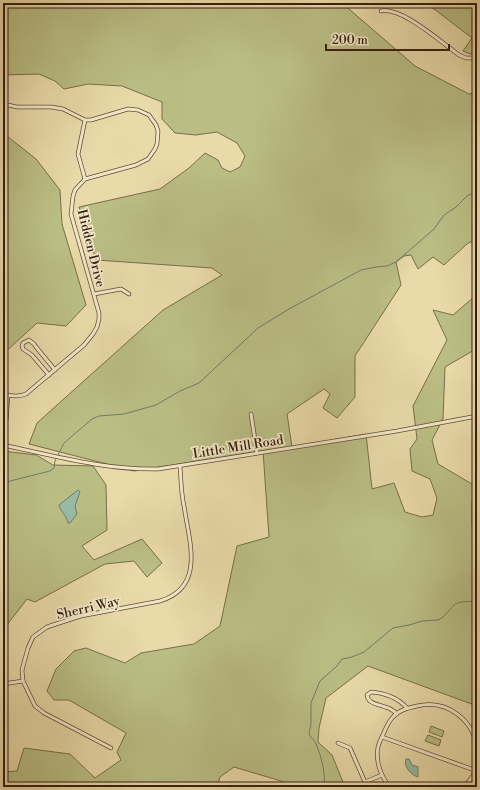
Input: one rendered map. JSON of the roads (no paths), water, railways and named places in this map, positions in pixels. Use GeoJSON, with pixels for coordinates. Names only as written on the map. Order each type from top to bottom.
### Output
{"type":"FeatureCollection","features":[{"type":"Feature","properties":{"kind":"street"},"geometry":{"type":"LineString","coordinates":[[381,11],[389,10],[396,12],[415,23],[459,55],[466,58],[477,58]]}},
{"type":"Feature","properties":{"kind":"street"},"geometry":{"type":"LineString","coordinates":[[3,104],[17,108],[37,106],[63,109],[85,120],[98,119],[128,109],[138,110],[149,115],[158,131],[158,139],[155,149],[148,159],[136,165],[85,179],[78,154],[85,120]]}},
{"type":"Feature","properties":{"kind":"street","name":"Hidden Drive"},"geometry":{"type":"LineString","coordinates":[[3,394],[22,396],[26,394],[84,345],[94,334],[99,319],[99,313],[71,214],[73,196],[79,185],[85,179]]}},
{"type":"Feature","properties":{"kind":"street"},"geometry":{"type":"LineString","coordinates":[[94,294],[121,289],[129,294]]}},
{"type":"Feature","properties":{"kind":"street"},"geometry":{"type":"LineString","coordinates":[[49,375],[32,355],[23,349],[23,343],[28,340],[34,344],[55,370]]}},
{"type":"Feature","properties":{"kind":"street"},"geometry":{"type":"LineString","coordinates":[[3,428],[6,421],[8,395]]}},
{"type":"Feature","properties":{"kind":"street"},"geometry":{"type":"LineString","coordinates":[[251,414],[257,453]]}},
{"type":"Feature","properties":{"kind":"street","name":"Little Mill Road"},"geometry":{"type":"LineString","coordinates":[[3,445],[102,466],[142,469],[180,466],[397,431],[477,416]]}},
{"type":"Feature","properties":{"kind":"street","name":"Sherri Way"},"geometry":{"type":"LineString","coordinates":[[23,681],[22,670],[33,637],[47,628],[81,616],[170,598],[177,594],[186,584],[191,569],[192,557],[182,498],[180,466]]}},
{"type":"Feature","properties":{"kind":"street"},"geometry":{"type":"LineString","coordinates":[[3,684],[23,681],[35,706],[44,713],[111,748]]}},
{"type":"Feature","properties":{"kind":"street"},"geometry":{"type":"LineString","coordinates":[[397,714],[386,707],[370,702],[367,695],[371,692],[386,695],[402,702],[408,708]]}},
{"type":"Feature","properties":{"kind":"street"},"geometry":{"type":"LineString","coordinates":[[390,787],[382,774],[378,758],[378,749],[382,737],[388,723],[397,714],[408,708],[425,704],[440,705],[451,709],[475,732],[477,758],[476,770],[464,787]]}},
{"type":"Feature","properties":{"kind":"street"},"geometry":{"type":"LineString","coordinates":[[382,737],[476,770]]}},
{"type":"Feature","properties":{"kind":"street"},"geometry":{"type":"LineString","coordinates":[[338,743],[350,748],[365,782]]}},
{"type":"Feature","properties":{"kind":"street"},"geometry":{"type":"LineString","coordinates":[[360,787],[365,782],[382,774]]}},
{"type":"Feature","properties":{"kind":"street"},"geometry":{"type":"LineString","coordinates":[[222,785],[229,787]]}},
{"type":"Feature","properties":{"kind":"waterway"},"geometry":{"type":"LineString","coordinates":[[3,485],[10,481],[50,471],[54,468],[55,461],[64,443],[92,419],[99,416],[124,414],[156,405],[180,391],[199,383],[258,328],[289,309],[361,270],[387,266],[396,262],[434,229],[444,215],[456,207],[467,196],[477,191]]}},
{"type":"Feature","properties":{"kind":"waterway"},"geometry":{"type":"LineString","coordinates":[[324,787],[324,770],[321,758],[315,742],[309,734],[311,724],[311,703],[320,681],[336,667],[342,659],[364,652],[393,628],[422,621],[438,620],[443,617],[455,604],[477,601]]}}]}
